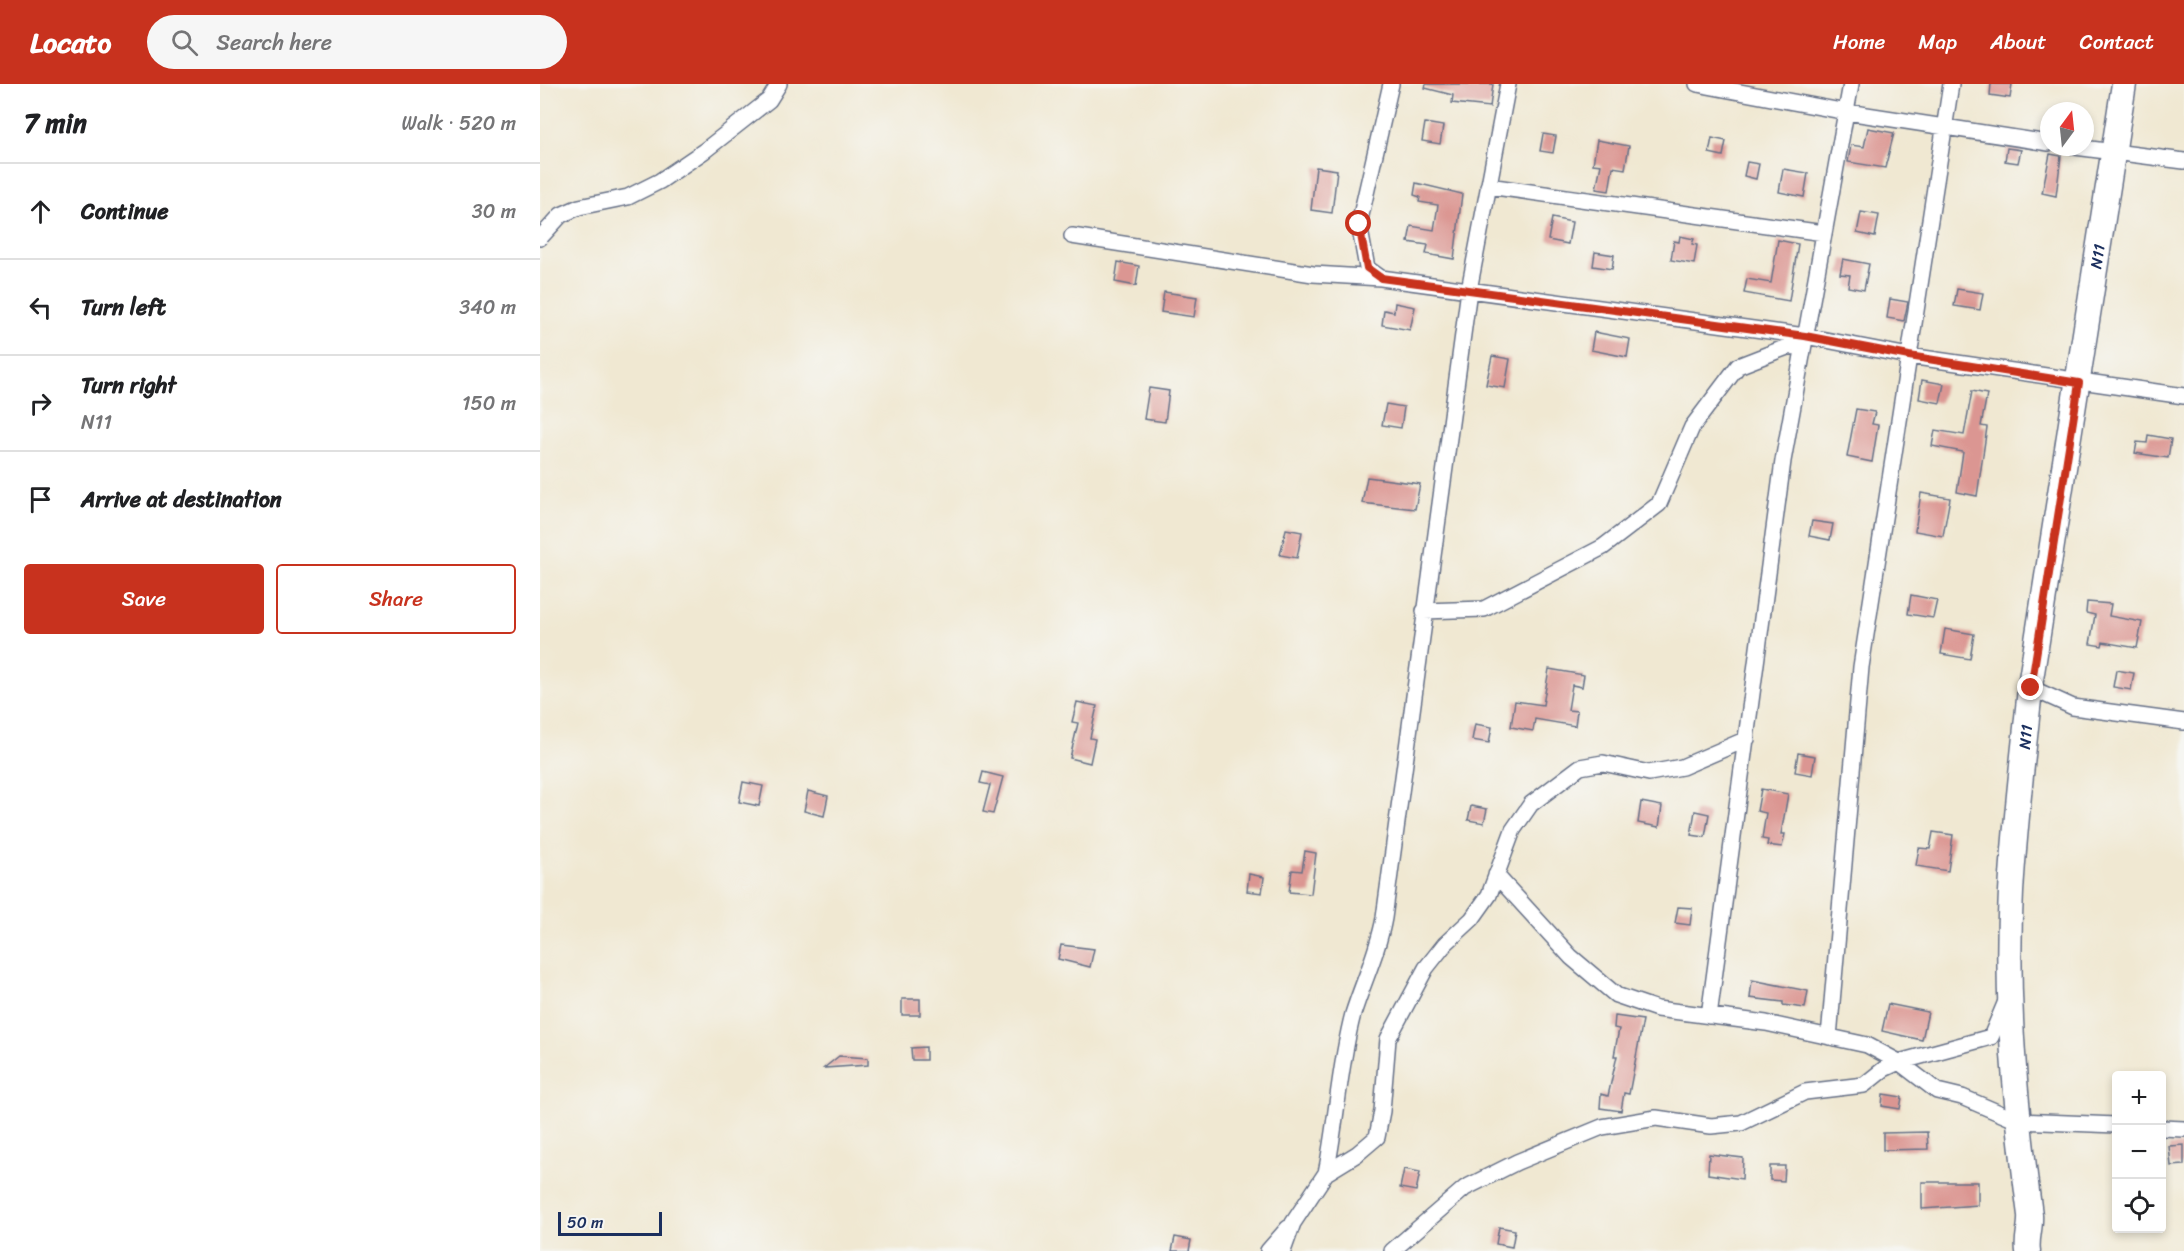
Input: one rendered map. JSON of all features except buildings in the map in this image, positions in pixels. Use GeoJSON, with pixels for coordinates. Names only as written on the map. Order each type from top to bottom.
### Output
{"type":"FeatureCollection","features":[{"type":"Feature","properties":{"kind":"main road","name":"N11"},"geometry":{"type":"LineString","coordinates":[[2028,1251],[2031,1223],[2018,1121],[2011,989],[2011,894],[2020,776],[2031,688],[2124,84]]}},
{"type":"Feature","properties":{"kind":"street"},"geometry":{"type":"LineString","coordinates":[[540,237],[561,215],[579,207],[628,197],[660,181],[704,151],[769,100],[779,84]]}},
{"type":"Feature","properties":{"kind":"street"},"geometry":{"type":"LineString","coordinates":[[1381,278],[1367,268],[1359,224],[1391,84]]}},
{"type":"Feature","properties":{"kind":"street"},"geometry":{"type":"LineString","coordinates":[[1268,1251],[1293,1223],[1326,1173],[1335,1130],[1339,1085],[1354,1014],[1380,943],[1468,290],[1508,84]]}},
{"type":"Feature","properties":{"kind":"street"},"geometry":{"type":"LineString","coordinates":[[1697,84],[1734,87],[1847,112],[2040,141]]}},
{"type":"Feature","properties":{"kind":"street"},"geometry":{"type":"LineString","coordinates":[[1709,1016],[1783,461],[1851,84]]}},
{"type":"Feature","properties":{"kind":"street"},"geometry":{"type":"LineString","coordinates":[[1829,1037],[1861,667],[1951,84]]}},
{"type":"Feature","properties":{"kind":"street"},"geometry":{"type":"LineString","coordinates":[[2094,150],[2184,161]]}},
{"type":"Feature","properties":{"kind":"street"},"geometry":{"type":"LineString","coordinates":[[1488,186],[1824,233]]}},
{"type":"Feature","properties":{"kind":"street"},"geometry":{"type":"LineString","coordinates":[[1072,236],[1313,274],[1381,278],[1468,290],[2079,383],[2184,396]]}},
{"type":"Feature","properties":{"kind":"street"},"geometry":{"type":"LineString","coordinates":[[1424,611],[1484,609],[1602,547],[1659,504],[1692,427],[1738,366],[1804,341]]}},
{"type":"Feature","properties":{"kind":"street"},"geometry":{"type":"LineString","coordinates":[[2031,688],[2073,706],[2184,722]]}},
{"type":"Feature","properties":{"kind":"street"},"geometry":{"type":"LineString","coordinates":[[1326,1173],[1357,1154],[1377,1137],[1382,1111],[1389,1039],[1426,968],[1480,909],[1513,830],[1531,804],[1580,767],[1603,763],[1649,773],[1682,768],[1747,739]]}},
{"type":"Feature","properties":{"kind":"street"},"geometry":{"type":"LineString","coordinates":[[1496,875],[1571,957],[1616,995],[1657,1009],[1766,1023],[1867,1045],[1899,1062],[1937,1091],[1962,1097],[2018,1121],[2112,1125]]}},
{"type":"Feature","properties":{"kind":"street"},"geometry":{"type":"LineString","coordinates":[[1392,1251],[1465,1188],[1517,1162],[1602,1127],[1656,1118],[1711,1126],[1742,1123],[1805,1092],[1863,1085],[1884,1069],[1899,1062],[1991,1037],[2011,989]]}},
{"type":"Feature","properties":{"kind":"street"},"geometry":{"type":"LineString","coordinates":[[2166,1128],[2184,1129]]}},
{"type":"Feature","properties":{"kind":"street"},"geometry":{"type":"LineString","coordinates":[[1283,1251],[1293,1223]]}},
{"type":"Feature","properties":{"kind":"street"},"geometry":{"type":"LineString","coordinates":[[2017,1251],[2031,1223]]}},
{"type":"Feature","properties":{"kind":"route"},"geometry":{"type":"LineString","coordinates":[[1359,224],[1367,268],[1381,278],[1805,336],[1909,356],[2079,383],[2031,688]]}}]}
